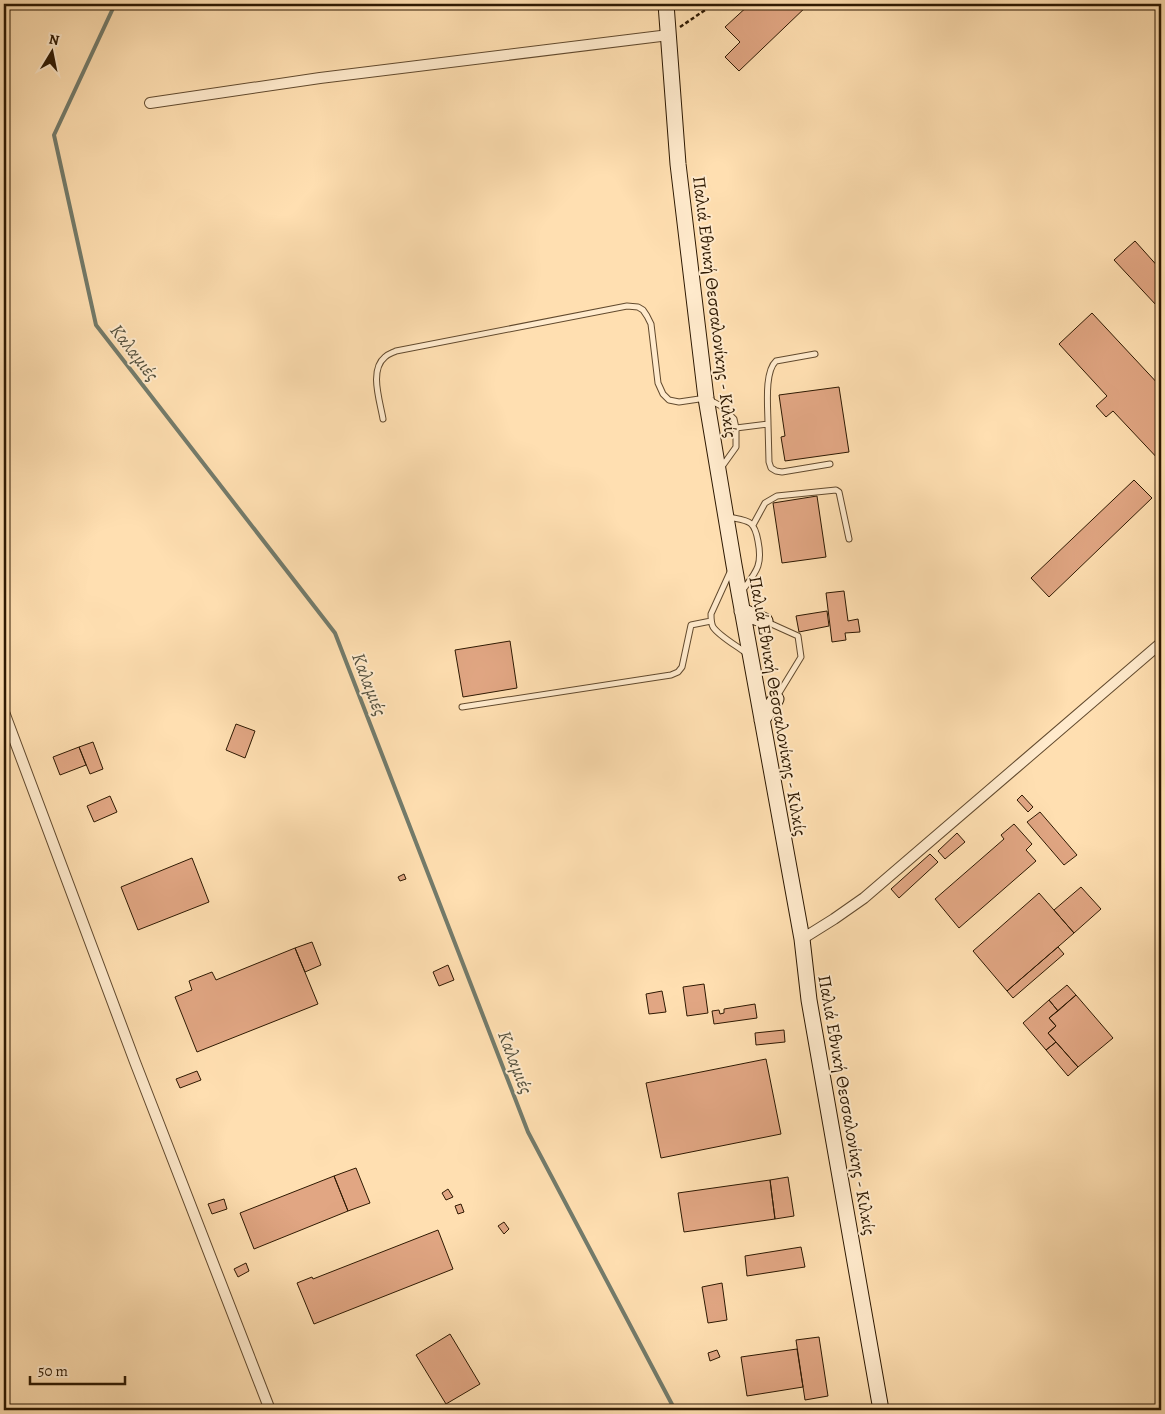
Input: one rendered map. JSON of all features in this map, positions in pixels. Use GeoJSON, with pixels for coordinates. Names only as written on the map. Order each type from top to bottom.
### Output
{"type":"FeatureCollection","features":[{"type":"Feature","properties":{"kind":"main road","name":"Παλιά Εθνική Θεσσαλονίκης - Κιλκίς"},"geometry":{"type":"LineString","coordinates":[[666,4],[678,164],[706,398],[742,611],[802,939],[810,1010],[882,1410]]}},
{"type":"Feature","properties":{"kind":"main road"},"geometry":{"type":"LineString","coordinates":[[742,611],[765,621]]}},
{"type":"Feature","properties":{"kind":"main road"},"geometry":{"type":"LineString","coordinates":[[762,720],[776,698]]}},
{"type":"Feature","properties":{"kind":"street"},"geometry":{"type":"LineString","coordinates":[[150,103],[320,78],[669,35]]}},
{"type":"Feature","properties":{"kind":"street"},"geometry":{"type":"LineString","coordinates":[[802,939],[864,898],[1161,643]]}},
{"type":"Feature","properties":{"kind":"street"},"geometry":{"type":"LineString","coordinates":[[4,712],[135,1062],[270,1410]]}},
{"type":"Feature","properties":{"kind":"lane"},"geometry":{"type":"LineString","coordinates":[[1161,148],[1159,153],[1161,166]]}},
{"type":"Feature","properties":{"kind":"lane"},"geometry":{"type":"LineString","coordinates":[[383,418],[376,373],[378,365],[384,357],[396,351],[627,306],[638,307],[644,310],[650,324],[658,383],[663,394],[669,400],[679,402],[706,398],[722,406],[734,419],[737,438],[736,447],[718,472]]}},
{"type":"Feature","properties":{"kind":"lane"},"geometry":{"type":"LineString","coordinates":[[815,354],[776,361],[773,364],[769,375],[769,462],[771,468],[782,472],[830,464]]}},
{"type":"Feature","properties":{"kind":"lane"},"geometry":{"type":"LineString","coordinates":[[736,428],[768,424]]}},
{"type":"Feature","properties":{"kind":"lane"},"geometry":{"type":"LineString","coordinates":[[753,525],[765,502],[777,496],[836,490],[839,492],[849,538]]}},
{"type":"Feature","properties":{"kind":"lane"},"geometry":{"type":"LineString","coordinates":[[726,517],[746,520],[753,525],[761,555],[756,571],[739,594]]}},
{"type":"Feature","properties":{"kind":"lane"},"geometry":{"type":"LineString","coordinates":[[734,565],[711,614],[711,621],[713,627],[720,634],[751,657]]}},
{"type":"Feature","properties":{"kind":"lane"},"geometry":{"type":"LineString","coordinates":[[462,707],[671,675],[678,672],[682,667],[691,625],[711,621]]}},
{"type":"Feature","properties":{"kind":"lane"},"geometry":{"type":"LineString","coordinates":[[765,621],[798,636],[801,657],[776,698]]}},
{"type":"Feature","properties":{"kind":"path"},"geometry":{"type":"LineString","coordinates":[[669,35],[714,4]]}},
{"type":"Feature","properties":{"kind":"building"},"geometry":{"type":"Polygon","coordinates":[[[750,4],[809,4],[739,71],[725,57],[740,42],[725,27],[750,4]]]}},
{"type":"Feature","properties":{"kind":"building"},"geometry":{"type":"Polygon","coordinates":[[[1135,241],[1161,270],[1161,302],[1157,306],[1114,260],[1135,241]]]}},
{"type":"Feature","properties":{"kind":"building"},"geometry":{"type":"Polygon","coordinates":[[[1092,313],[1161,387],[1161,462],[1113,411],[1106,417],[1096,406],[1107,396],[1059,344],[1092,313]]]}},
{"type":"Feature","properties":{"kind":"building"},"geometry":{"type":"Polygon","coordinates":[[[839,387],[849,452],[785,461],[781,437],[785,436],[779,395],[839,387]]]}},
{"type":"Feature","properties":{"kind":"building"},"geometry":{"type":"Polygon","coordinates":[[[1134,480],[1152,498],[1049,597],[1031,578],[1134,480]]]}},
{"type":"Feature","properties":{"kind":"building"},"geometry":{"type":"Polygon","coordinates":[[[817,496],[826,557],[782,563],[773,503],[817,496]]]}},
{"type":"Feature","properties":{"kind":"building"},"geometry":{"type":"Polygon","coordinates":[[[844,591],[848,621],[858,619],[860,632],[845,633],[846,640],[832,642],[826,593],[844,591]]]}},
{"type":"Feature","properties":{"kind":"building"},"geometry":{"type":"Polygon","coordinates":[[[827,611],[829,626],[799,632],[796,616],[827,611]]]}},
{"type":"Feature","properties":{"kind":"building"},"geometry":{"type":"Polygon","coordinates":[[[510,641],[517,688],[463,697],[455,650],[510,641]]]}},
{"type":"Feature","properties":{"kind":"building"},"geometry":{"type":"Polygon","coordinates":[[[236,724],[255,731],[245,758],[226,750],[236,724]]]}},
{"type":"Feature","properties":{"kind":"building"},"geometry":{"type":"Polygon","coordinates":[[[93,742],[103,769],[90,774],[79,747],[93,742]]]}},
{"type":"Feature","properties":{"kind":"building"},"geometry":{"type":"Polygon","coordinates":[[[79,747],[86,765],[60,775],[53,757],[79,747]]]}},
{"type":"Feature","properties":{"kind":"building"},"geometry":{"type":"Polygon","coordinates":[[[1022,795],[1033,807],[1028,812],[1017,800],[1022,795]]]}},
{"type":"Feature","properties":{"kind":"building"},"geometry":{"type":"Polygon","coordinates":[[[110,796],[117,812],[94,822],[87,806],[110,796]]]}},
{"type":"Feature","properties":{"kind":"building"},"geometry":{"type":"Polygon","coordinates":[[[1040,812],[1077,855],[1064,865],[1027,822],[1040,812]]]}},
{"type":"Feature","properties":{"kind":"building"},"geometry":{"type":"Polygon","coordinates":[[[1014,824],[1032,844],[1026,850],[1036,861],[959,928],[935,899],[1004,839],[1001,835],[1014,824]]]}},
{"type":"Feature","properties":{"kind":"building"},"geometry":{"type":"Polygon","coordinates":[[[957,833],[965,842],[945,859],[938,851],[957,833]]]}},
{"type":"Feature","properties":{"kind":"building"},"geometry":{"type":"Polygon","coordinates":[[[930,854],[938,862],[899,898],[891,889],[930,854]]]}},
{"type":"Feature","properties":{"kind":"building"},"geometry":{"type":"Polygon","coordinates":[[[192,858],[209,902],[138,930],[121,887],[192,858]]]}},
{"type":"Feature","properties":{"kind":"building"},"geometry":{"type":"Polygon","coordinates":[[[404,874],[406,879],[400,881],[398,877],[404,874]]]}},
{"type":"Feature","properties":{"kind":"building"},"geometry":{"type":"Polygon","coordinates":[[[1081,887],[1101,909],[1074,933],[1054,910],[1081,887]]]}},
{"type":"Feature","properties":{"kind":"building"},"geometry":{"type":"Polygon","coordinates":[[[1039,893],[1074,933],[1007,991],[973,951],[1039,893]]]}},
{"type":"Feature","properties":{"kind":"building"},"geometry":{"type":"Polygon","coordinates":[[[312,942],[321,965],[305,972],[295,948],[312,942]]]}},
{"type":"Feature","properties":{"kind":"building"},"geometry":{"type":"Polygon","coordinates":[[[1058,947],[1064,954],[1013,998],[1007,991],[1058,947]]]}},
{"type":"Feature","properties":{"kind":"building"},"geometry":{"type":"Polygon","coordinates":[[[295,948],[318,1004],[197,1052],[175,997],[192,990],[189,981],[212,972],[216,980],[295,948]]]}},
{"type":"Feature","properties":{"kind":"building"},"geometry":{"type":"Polygon","coordinates":[[[448,965],[454,980],[439,986],[433,972],[448,965]]]}},
{"type":"Feature","properties":{"kind":"building"},"geometry":{"type":"Polygon","coordinates":[[[704,984],[708,1013],[687,1016],[683,987],[704,984]]]}},
{"type":"Feature","properties":{"kind":"building"},"geometry":{"type":"Polygon","coordinates":[[[1067,985],[1076,995],[1058,1011],[1049,1000],[1067,985]]]}},
{"type":"Feature","properties":{"kind":"building"},"geometry":{"type":"Polygon","coordinates":[[[662,991],[666,1012],[649,1014],[646,994],[662,991]]]}},
{"type":"Feature","properties":{"kind":"building"},"geometry":{"type":"Polygon","coordinates":[[[1076,995],[1113,1038],[1078,1067],[1048,1033],[1056,1026],[1049,1018],[1076,995]]]}},
{"type":"Feature","properties":{"kind":"building"},"geometry":{"type":"Polygon","coordinates":[[[1049,1000],[1058,1011],[1049,1018],[1056,1026],[1048,1033],[1056,1042],[1046,1050],[1023,1023],[1049,1000]]]}},
{"type":"Feature","properties":{"kind":"building"},"geometry":{"type":"Polygon","coordinates":[[[755,1004],[757,1018],[714,1024],[712,1011],[719,1010],[720,1014],[724,1013],[724,1009],[755,1004]]]}},
{"type":"Feature","properties":{"kind":"building"},"geometry":{"type":"Polygon","coordinates":[[[784,1030],[785,1042],[756,1045],[755,1033],[784,1030]]]}},
{"type":"Feature","properties":{"kind":"building"},"geometry":{"type":"Polygon","coordinates":[[[1056,1042],[1078,1067],[1068,1076],[1046,1050],[1056,1042]]]}},
{"type":"Feature","properties":{"kind":"building"},"geometry":{"type":"Polygon","coordinates":[[[766,1059],[781,1134],[661,1158],[646,1083],[766,1059]]]}},
{"type":"Feature","properties":{"kind":"building"},"geometry":{"type":"Polygon","coordinates":[[[197,1071],[201,1080],[180,1088],[176,1079],[197,1071]]]}},
{"type":"Feature","properties":{"kind":"building"},"geometry":{"type":"Polygon","coordinates":[[[356,1168],[370,1203],[348,1211],[334,1176],[356,1168]]]}},
{"type":"Feature","properties":{"kind":"building"},"geometry":{"type":"Polygon","coordinates":[[[334,1176],[348,1211],[254,1249],[240,1213],[334,1176]]]}},
{"type":"Feature","properties":{"kind":"building"},"geometry":{"type":"Polygon","coordinates":[[[788,1177],[794,1216],[775,1219],[770,1180],[788,1177]]]}},
{"type":"Feature","properties":{"kind":"building"},"geometry":{"type":"Polygon","coordinates":[[[770,1180],[775,1219],[684,1232],[678,1193],[770,1180]]]}},
{"type":"Feature","properties":{"kind":"building"},"geometry":{"type":"Polygon","coordinates":[[[448,1189],[453,1197],[446,1200],[442,1193],[448,1189]]]}},
{"type":"Feature","properties":{"kind":"building"},"geometry":{"type":"Polygon","coordinates":[[[224,1199],[227,1209],[212,1214],[208,1204],[224,1199]]]}},
{"type":"Feature","properties":{"kind":"building"},"geometry":{"type":"Polygon","coordinates":[[[461,1204],[464,1212],[458,1214],[455,1206],[461,1204]]]}},
{"type":"Feature","properties":{"kind":"building"},"geometry":{"type":"Polygon","coordinates":[[[504,1222],[509,1229],[504,1234],[498,1226],[504,1222]]]}},
{"type":"Feature","properties":{"kind":"building"},"geometry":{"type":"Polygon","coordinates":[[[438,1230],[453,1269],[314,1324],[297,1283],[312,1277],[313,1279],[438,1230]]]}},
{"type":"Feature","properties":{"kind":"building"},"geometry":{"type":"Polygon","coordinates":[[[801,1247],[805,1267],[747,1276],[745,1256],[801,1247]]]}},
{"type":"Feature","properties":{"kind":"building"},"geometry":{"type":"Polygon","coordinates":[[[246,1263],[249,1271],[238,1277],[234,1269],[246,1263]]]}},
{"type":"Feature","properties":{"kind":"building"},"geometry":{"type":"Polygon","coordinates":[[[722,1283],[727,1320],[708,1323],[702,1287],[722,1283]]]}},
{"type":"Feature","properties":{"kind":"building"},"geometry":{"type":"Polygon","coordinates":[[[450,1334],[480,1384],[446,1404],[416,1355],[450,1334]]]}},
{"type":"Feature","properties":{"kind":"building"},"geometry":{"type":"Polygon","coordinates":[[[819,1337],[828,1396],[805,1400],[796,1340],[819,1337]]]}},
{"type":"Feature","properties":{"kind":"building"},"geometry":{"type":"Polygon","coordinates":[[[797,1349],[803,1387],[747,1396],[741,1357],[797,1349]]]}},
{"type":"Feature","properties":{"kind":"building"},"geometry":{"type":"Polygon","coordinates":[[[717,1350],[720,1357],[710,1361],[708,1353],[717,1350]]]}},
{"type":"Feature","properties":{"kind":"waterway","name":"Καλαμιές"},"geometry":{"type":"LineString","coordinates":[[115,4],[54,135],[96,325],[335,633],[528,1132],[675,1410]]}}]}
